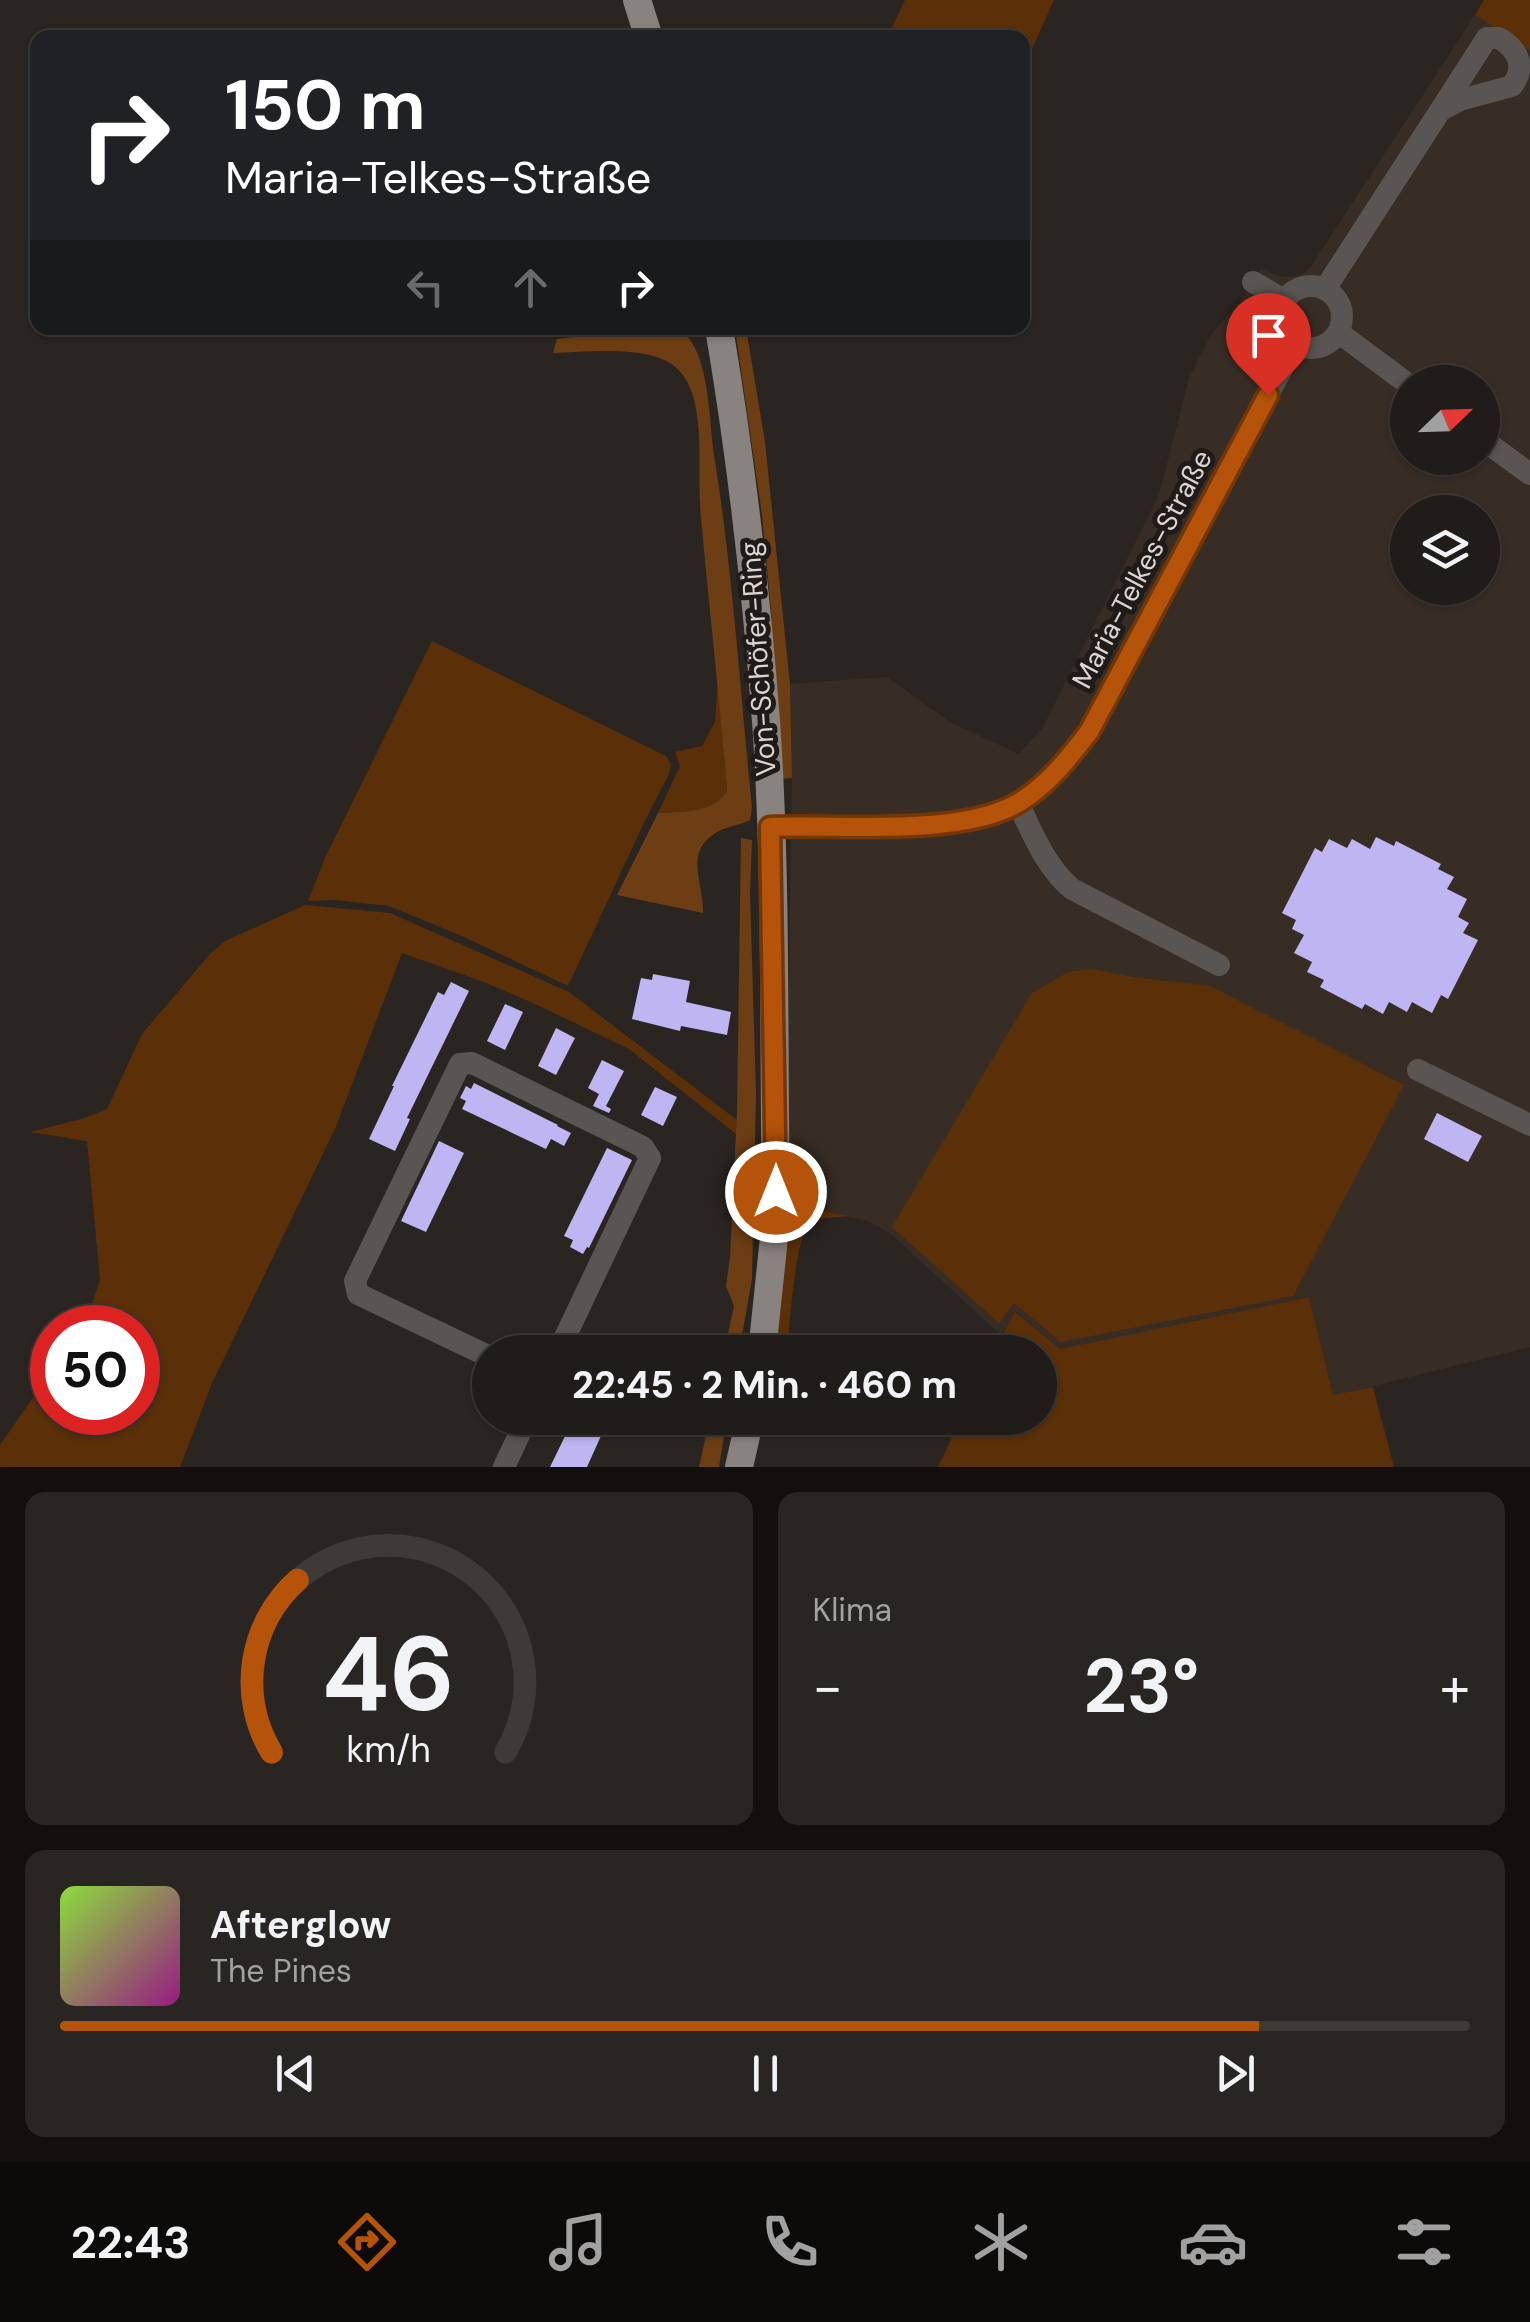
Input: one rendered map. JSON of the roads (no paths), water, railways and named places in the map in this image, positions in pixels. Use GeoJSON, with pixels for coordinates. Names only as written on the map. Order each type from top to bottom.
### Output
{"type":"FeatureCollection","features":[{"type":"Feature","properties":{"kind":"main road"},"geometry":{"type":"LineString","coordinates":[[637,0],[646,30]]}},
{"type":"Feature","properties":{"kind":"main road","name":"Von-Schöfer-Ring"},"geometry":{"type":"LineString","coordinates":[[720,335],[746,506],[766,724],[776,1194],[764,1335]]}},
{"type":"Feature","properties":{"kind":"main road"},"geometry":{"type":"LineString","coordinates":[[738,1467],[746,1435]]}},
{"type":"Feature","properties":{"kind":"street"},"geometry":{"type":"LineString","coordinates":[[1325,290],[1441,110]]}},
{"type":"Feature","properties":{"kind":"street"},"geometry":{"type":"LineString","coordinates":[[1253,282],[1284,300]]}},
{"type":"Feature","properties":{"kind":"street"},"geometry":{"type":"LineString","coordinates":[[1307,286],[1325,290],[1339,304],[1342,323],[1338,332],[1324,346],[1304,348],[1295,344],[1280,324],[1284,300],[1307,286]]}},
{"type":"Feature","properties":{"kind":"street"},"geometry":{"type":"LineString","coordinates":[[1338,332],[1390,371]]}},
{"type":"Feature","properties":{"kind":"street","name":"Maria-Telkes-Straße"},"geometry":{"type":"LineString","coordinates":[[770,827],[958,822],[1018,803],[1058,772],[1089,732],[1295,344]]}},
{"type":"Feature","properties":{"kind":"street"},"geometry":{"type":"LineString","coordinates":[[1500,452],[1530,474]]}},
{"type":"Feature","properties":{"kind":"street"},"geometry":{"type":"LineString","coordinates":[[1018,803],[1048,865],[1072,890],[1219,966]]}},
{"type":"Feature","properties":{"kind":"street"},"geometry":{"type":"LineString","coordinates":[[472,1348],[358,1294],[355,1282],[460,1064],[472,1063],[643,1147],[650,1158],[566,1335]]}},
{"type":"Feature","properties":{"kind":"street"},"geometry":{"type":"LineString","coordinates":[[1418,1070],[1530,1125]]}},
{"type":"Feature","properties":{"kind":"street"},"geometry":{"type":"LineString","coordinates":[[504,1467],[519,1435]]}}]}
